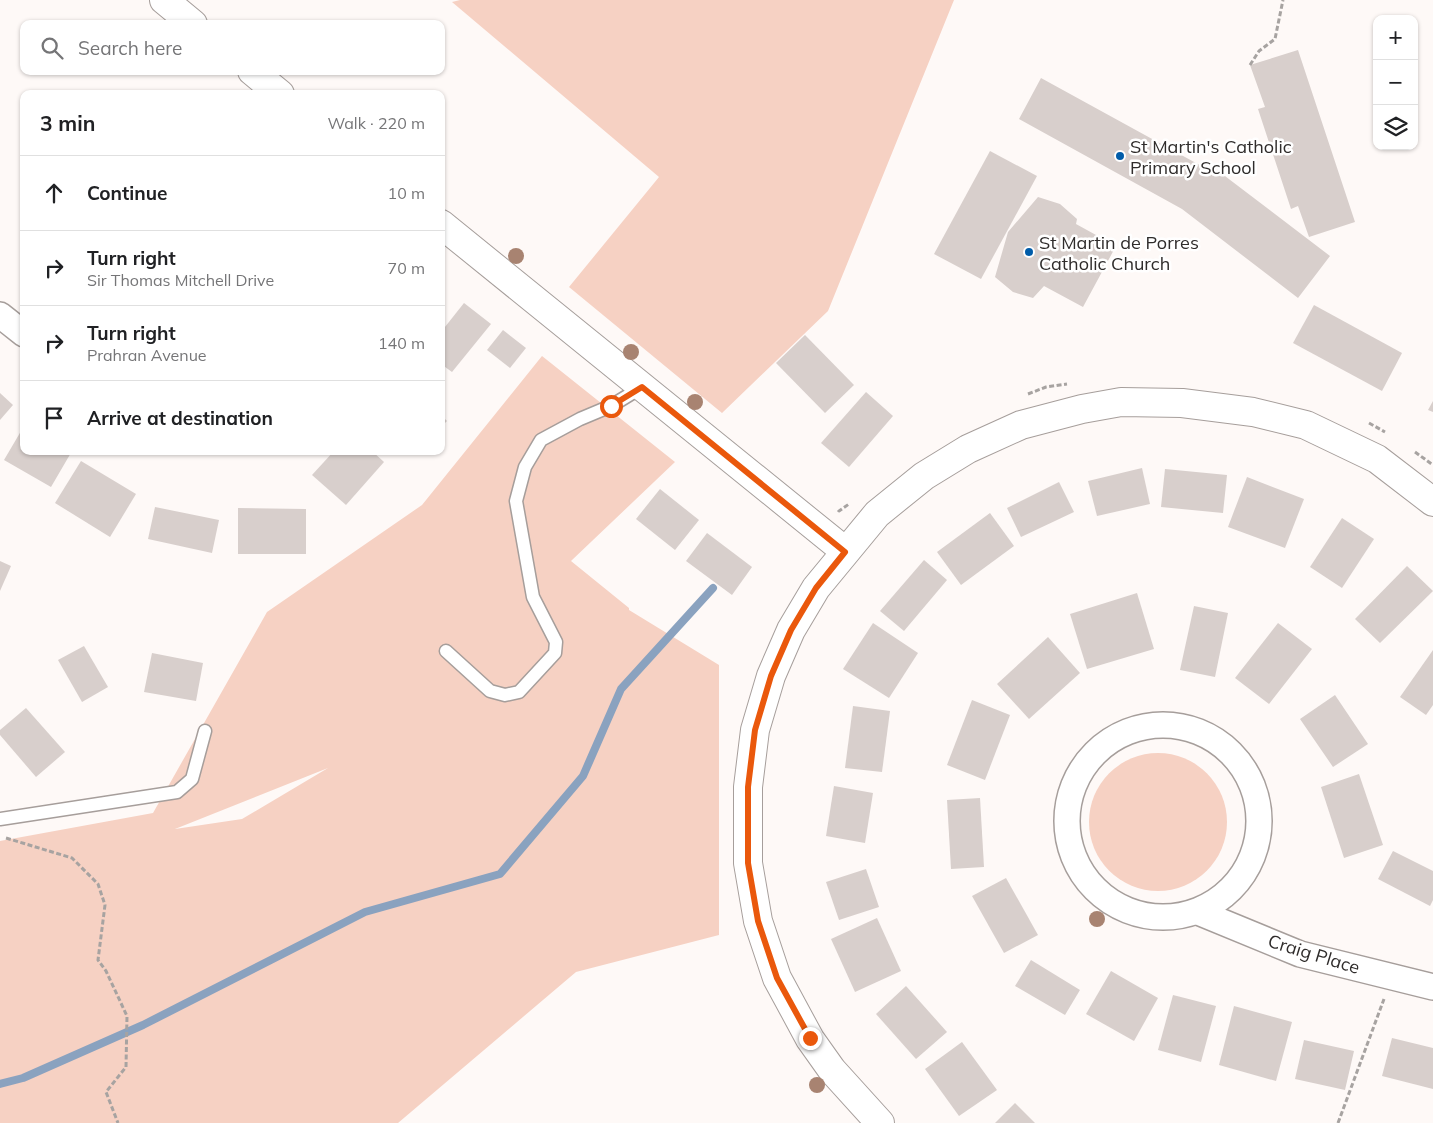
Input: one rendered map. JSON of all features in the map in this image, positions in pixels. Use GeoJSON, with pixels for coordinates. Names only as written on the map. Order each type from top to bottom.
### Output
{"type":"FeatureCollection","features":[{"type":"Feature","properties":{"kind":"street"},"geometry":{"type":"LineString","coordinates":[[164,0],[188,20]]}},
{"type":"Feature","properties":{"kind":"street"},"geometry":{"type":"LineString","coordinates":[[257,75],[275,90]]}},
{"type":"Feature","properties":{"kind":"street"},"geometry":{"type":"LineString","coordinates":[[445,227],[845,552]]}},
{"type":"Feature","properties":{"kind":"street"},"geometry":{"type":"LineString","coordinates":[[0,315],[20,331]]}},
{"type":"Feature","properties":{"kind":"street"},"geometry":{"type":"LineString","coordinates":[[880,1123],[832,1070],[810,1038],[777,978],[758,921],[748,863],[748,787],[755,730],[771,676],[791,630],[816,588],[877,514],[924,476],[968,450],[1021,425],[1082,409],[1121,402],[1182,403],[1253,412],[1306,426],[1377,459],[1433,502]]}},
{"type":"Feature","properties":{"kind":"street"},"geometry":{"type":"LineString","coordinates":[[1150,725],[1181,726],[1211,737],[1235,756],[1252,782],[1260,813],[1258,844],[1246,873],[1225,896],[1198,912],[1165,918],[1133,913],[1104,898],[1081,874],[1068,843],[1066,811],[1075,779],[1094,752],[1120,734],[1150,725]]}},
{"type":"Feature","properties":{"kind":"street","name":"Craig Place"},"geometry":{"type":"LineString","coordinates":[[1198,912],[1300,954],[1433,987]]}},
{"type":"Feature","properties":{"kind":"lane"},"geometry":{"type":"LineString","coordinates":[[446,651],[490,691],[505,695],[519,692],[555,653],[556,642],[533,597],[516,501],[525,467],[541,440],[580,419],[611,406],[642,387]]}},
{"type":"Feature","properties":{"kind":"lane"},"geometry":{"type":"LineString","coordinates":[[0,819],[177,792],[192,779],[205,731]]}},
{"type":"Feature","properties":{"kind":"path"},"geometry":{"type":"LineString","coordinates":[[1250,65],[1259,52],[1275,39],[1283,0]]}},
{"type":"Feature","properties":{"kind":"path"},"geometry":{"type":"LineString","coordinates":[[0,835],[72,858],[98,884],[105,905],[98,960],[106,971],[127,1016],[126,1068],[106,1092],[118,1123]]}},
{"type":"Feature","properties":{"kind":"path"},"geometry":{"type":"LineString","coordinates":[[1338,1123],[1368,1047],[1392,976]]}},
{"type":"Feature","properties":{"kind":"shaded area"},"geometry":{"type":"Polygon","coordinates":[[[460,0],[954,0],[828,311],[722,413],[569,287],[659,177],[452,2],[460,0]]]}},
{"type":"Feature","properties":{"kind":"shaded area"},"geometry":{"type":"Polygon","coordinates":[[[542,356],[675,462],[571,561],[629,608],[629,610],[719,665],[719,935],[576,972],[398,1123],[0,1123],[0,841],[153,813],[267,612],[422,505],[542,356]],[[328,768],[175,829],[242,819],[328,768]]]}},
{"type":"Feature","properties":{"kind":"shaded area"},"geometry":{"type":"Polygon","coordinates":[[[1158,753],[1172,754],[1185,758],[1197,764],[1207,773],[1216,783],[1222,795],[1226,808],[1226,836],[1222,849],[1216,861],[1207,871],[1197,880],[1185,886],[1172,890],[1158,891],[1144,890],[1131,886],[1119,880],[1109,871],[1100,861],[1094,849],[1090,836],[1089,822],[1090,808],[1094,795],[1100,783],[1109,773],[1119,764],[1131,758],[1144,754],[1158,753]]]}},
{"type":"Feature","properties":{"kind":"building"},"geometry":{"type":"Polygon","coordinates":[[[1298,50],[1355,222],[1309,237],[1298,206],[1291,209],[1258,109],[1265,107],[1250,65],[1298,50]]]}},
{"type":"Feature","properties":{"kind":"building"},"geometry":{"type":"Polygon","coordinates":[[[1041,78],[1205,168],[1213,176],[1217,170],[1330,256],[1298,298],[1182,209],[1019,119],[1041,78]]]}},
{"type":"Feature","properties":{"kind":"building"},"geometry":{"type":"Polygon","coordinates":[[[990,151],[1037,176],[981,279],[934,254],[990,151]]]}},
{"type":"Feature","properties":{"kind":"building"},"geometry":{"type":"Polygon","coordinates":[[[1038,197],[1060,204],[1077,219],[1076,224],[1116,246],[1083,307],[1044,286],[1033,298],[1013,292],[995,277],[1008,232],[1038,197]]]}},
{"type":"Feature","properties":{"kind":"building"},"geometry":{"type":"Polygon","coordinates":[[[464,303],[491,324],[452,372],[445,367],[445,327],[464,303]]]}},
{"type":"Feature","properties":{"kind":"building"},"geometry":{"type":"Polygon","coordinates":[[[1314,305],[1402,353],[1382,391],[1293,343],[1314,305]]]}},
{"type":"Feature","properties":{"kind":"building"},"geometry":{"type":"Polygon","coordinates":[[[503,330],[526,348],[510,368],[487,350],[503,330]]]}},
{"type":"Feature","properties":{"kind":"building"},"geometry":{"type":"Polygon","coordinates":[[[805,335],[854,385],[825,413],[776,363],[805,335]]]}},
{"type":"Feature","properties":{"kind":"building"},"geometry":{"type":"Polygon","coordinates":[[[866,392],[893,416],[849,467],[821,443],[866,392]]]}},
{"type":"Feature","properties":{"kind":"building"},"geometry":{"type":"Polygon","coordinates":[[[0,393],[13,405],[0,420],[0,393]]]}},
{"type":"Feature","properties":{"kind":"building"},"geometry":{"type":"Polygon","coordinates":[[[1433,401],[1433,412],[1428,410],[1433,401]]]}},
{"type":"Feature","properties":{"kind":"building"},"geometry":{"type":"Polygon","coordinates":[[[20,433],[20,455],[70,455],[51,487],[4,460],[20,433]]]}},
{"type":"Feature","properties":{"kind":"building"},"geometry":{"type":"Polygon","coordinates":[[[330,455],[376,455],[384,462],[346,505],[312,475],[330,455]]]}},
{"type":"Feature","properties":{"kind":"building"},"geometry":{"type":"Polygon","coordinates":[[[81,461],[136,494],[110,537],[55,503],[81,461]]]}},
{"type":"Feature","properties":{"kind":"building"},"geometry":{"type":"Polygon","coordinates":[[[1142,468],[1150,504],[1097,516],[1088,481],[1142,468]]]}},
{"type":"Feature","properties":{"kind":"building"},"geometry":{"type":"Polygon","coordinates":[[[1165,469],[1227,475],[1223,513],[1161,507],[1165,469]]]}},
{"type":"Feature","properties":{"kind":"building"},"geometry":{"type":"Polygon","coordinates":[[[1247,477],[1304,499],[1285,548],[1228,527],[1247,477]]]}},
{"type":"Feature","properties":{"kind":"building"},"geometry":{"type":"Polygon","coordinates":[[[1059,482],[1074,512],[1021,537],[1007,508],[1059,482]]]}},
{"type":"Feature","properties":{"kind":"building"},"geometry":{"type":"Polygon","coordinates":[[[660,489],[699,520],[675,550],[636,519],[660,489]]]}},
{"type":"Feature","properties":{"kind":"building"},"geometry":{"type":"Polygon","coordinates":[[[155,507],[219,520],[212,553],[148,539],[155,507]]]}},
{"type":"Feature","properties":{"kind":"building"},"geometry":{"type":"Polygon","coordinates":[[[238,508],[306,509],[306,554],[238,554],[238,508]]]}},
{"type":"Feature","properties":{"kind":"building"},"geometry":{"type":"Polygon","coordinates":[[[990,513],[1014,546],[961,585],[937,552],[990,513]]]}},
{"type":"Feature","properties":{"kind":"building"},"geometry":{"type":"Polygon","coordinates":[[[1342,518],[1374,539],[1342,588],[1310,567],[1342,518]]]}},
{"type":"Feature","properties":{"kind":"building"},"geometry":{"type":"Polygon","coordinates":[[[707,533],[752,567],[732,595],[686,561],[707,533]]]}},
{"type":"Feature","properties":{"kind":"building"},"geometry":{"type":"Polygon","coordinates":[[[924,560],[947,580],[904,631],[880,611],[924,560]]]}},
{"type":"Feature","properties":{"kind":"building"},"geometry":{"type":"Polygon","coordinates":[[[0,561],[11,566],[0,591],[0,561]]]}},
{"type":"Feature","properties":{"kind":"building"},"geometry":{"type":"Polygon","coordinates":[[[1407,566],[1433,591],[1380,643],[1355,619],[1407,566]]]}},
{"type":"Feature","properties":{"kind":"building"},"geometry":{"type":"Polygon","coordinates":[[[1137,593],[1154,649],[1087,669],[1070,614],[1137,593]]]}},
{"type":"Feature","properties":{"kind":"building"},"geometry":{"type":"Polygon","coordinates":[[[1194,606],[1228,613],[1215,677],[1180,670],[1194,606]]]}},
{"type":"Feature","properties":{"kind":"building"},"geometry":{"type":"Polygon","coordinates":[[[873,623],[918,653],[889,698],[843,669],[873,623]]]}},
{"type":"Feature","properties":{"kind":"building"},"geometry":{"type":"Polygon","coordinates":[[[1278,623],[1312,649],[1269,704],[1235,678],[1278,623]]]}},
{"type":"Feature","properties":{"kind":"building"},"geometry":{"type":"Polygon","coordinates":[[[1048,637],[1080,673],[1029,719],[997,684],[1048,637]]]}},
{"type":"Feature","properties":{"kind":"building"},"geometry":{"type":"Polygon","coordinates":[[[84,646],[108,687],[82,702],[58,660],[84,646]]]}},
{"type":"Feature","properties":{"kind":"building"},"geometry":{"type":"Polygon","coordinates":[[[1433,650],[1433,705],[1426,715],[1400,697],[1433,650]]]}},
{"type":"Feature","properties":{"kind":"building"},"geometry":{"type":"Polygon","coordinates":[[[152,653],[203,663],[196,701],[144,692],[152,653]]]}},
{"type":"Feature","properties":{"kind":"building"},"geometry":{"type":"Polygon","coordinates":[[[1335,695],[1368,744],[1333,767],[1300,719],[1335,695]]]}},
{"type":"Feature","properties":{"kind":"building"},"geometry":{"type":"Polygon","coordinates":[[[972,700],[1010,715],[985,780],[947,765],[972,700]]]}},
{"type":"Feature","properties":{"kind":"building"},"geometry":{"type":"Polygon","coordinates":[[[853,706],[890,711],[882,772],[845,768],[853,706]]]}},
{"type":"Feature","properties":{"kind":"building"},"geometry":{"type":"Polygon","coordinates":[[[26,708],[65,752],[36,777],[0,735],[0,730],[26,708]]]}},
{"type":"Feature","properties":{"kind":"building"},"geometry":{"type":"Polygon","coordinates":[[[1359,774],[1383,845],[1344,858],[1321,787],[1359,774]]]}},
{"type":"Feature","properties":{"kind":"building"},"geometry":{"type":"Polygon","coordinates":[[[834,786],[873,793],[865,843],[826,836],[834,786]]]}},
{"type":"Feature","properties":{"kind":"building"},"geometry":{"type":"Polygon","coordinates":[[[980,798],[984,867],[951,869],[947,800],[980,798]]]}},
{"type":"Feature","properties":{"kind":"building"},"geometry":{"type":"Polygon","coordinates":[[[1393,851],[1433,871],[1433,900],[1430,906],[1378,879],[1393,851]]]}},
{"type":"Feature","properties":{"kind":"building"},"geometry":{"type":"Polygon","coordinates":[[[866,869],[879,907],[839,920],[826,882],[866,869]]]}},
{"type":"Feature","properties":{"kind":"building"},"geometry":{"type":"Polygon","coordinates":[[[1006,878],[1038,935],[1004,953],[972,896],[1006,878]]]}},
{"type":"Feature","properties":{"kind":"building"},"geometry":{"type":"Polygon","coordinates":[[[877,918],[901,971],[855,992],[831,939],[877,918]]]}},
{"type":"Feature","properties":{"kind":"building"},"geometry":{"type":"Polygon","coordinates":[[[1031,960],[1080,990],[1065,1015],[1015,986],[1031,960]]]}},
{"type":"Feature","properties":{"kind":"building"},"geometry":{"type":"Polygon","coordinates":[[[1111,971],[1158,998],[1134,1041],[1086,1014],[1111,971]]]}},
{"type":"Feature","properties":{"kind":"building"},"geometry":{"type":"Polygon","coordinates":[[[906,986],[947,1032],[916,1059],[876,1014],[906,986]]]}},
{"type":"Feature","properties":{"kind":"building"},"geometry":{"type":"Polygon","coordinates":[[[1173,995],[1216,1006],[1201,1062],[1158,1050],[1173,995]]]}},
{"type":"Feature","properties":{"kind":"building"},"geometry":{"type":"Polygon","coordinates":[[[1234,1006],[1292,1022],[1276,1081],[1219,1065],[1234,1006]]]}},
{"type":"Feature","properties":{"kind":"building"},"geometry":{"type":"Polygon","coordinates":[[[1392,1038],[1433,1048],[1433,1089],[1382,1076],[1392,1038]]]}},
{"type":"Feature","properties":{"kind":"building"},"geometry":{"type":"Polygon","coordinates":[[[1304,1040],[1354,1051],[1345,1090],[1295,1079],[1304,1040]]]}},
{"type":"Feature","properties":{"kind":"building"},"geometry":{"type":"Polygon","coordinates":[[[962,1042],[997,1090],[959,1116],[925,1069],[962,1042]]]}},
{"type":"Feature","properties":{"kind":"building"},"geometry":{"type":"Polygon","coordinates":[[[1015,1103],[1035,1123],[995,1123],[1015,1103]]]}},
{"type":"Feature","properties":{"kind":"waterway"},"geometry":{"type":"LineString","coordinates":[[0,1084],[23,1078],[143,1025],[365,912],[500,874],[583,776],[621,689],[713,588]]}},
{"type":"Feature","properties":{"kind":"place","name":"St Martin's Catholic Primary School"},"geometry":{"type":"Point","coordinates":[1120,156]}},
{"type":"Feature","properties":{"kind":"place","name":"St Martin de Porres Catholic Church"},"geometry":{"type":"Point","coordinates":[1029,252]}},
{"type":"Feature","properties":{"kind":"route"},"geometry":{"type":"LineString","coordinates":[[611,406],[642,387],[845,552],[816,588],[791,630],[771,676],[755,730],[748,787],[748,863],[758,921],[777,978],[810,1038]]}}]}
